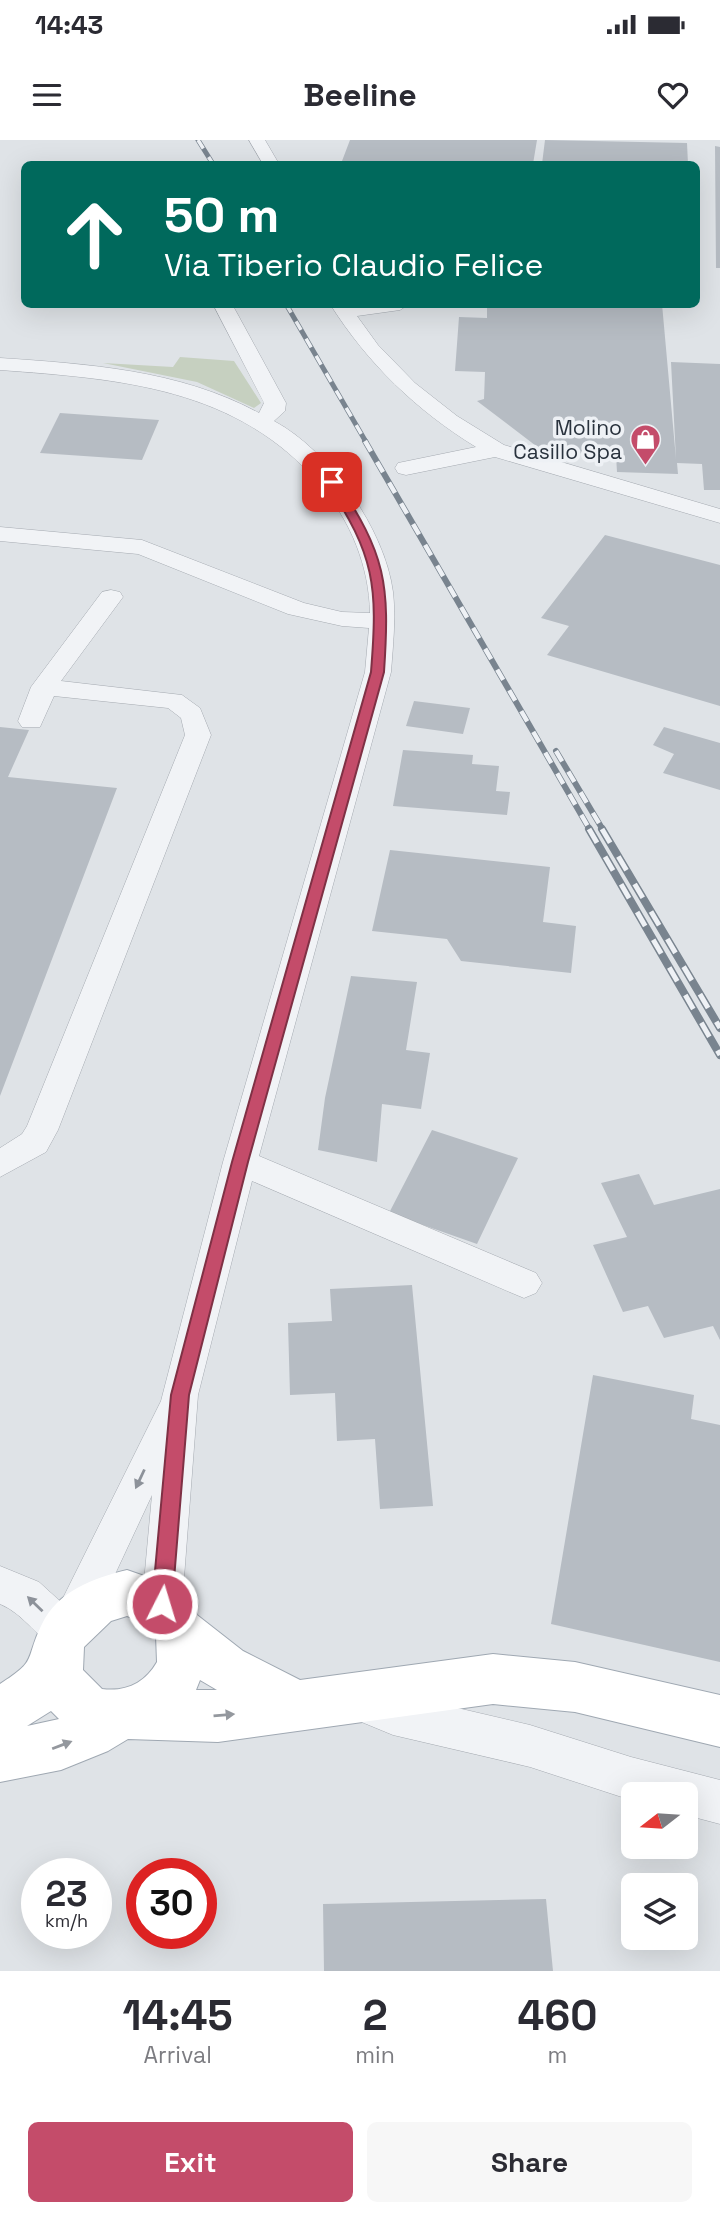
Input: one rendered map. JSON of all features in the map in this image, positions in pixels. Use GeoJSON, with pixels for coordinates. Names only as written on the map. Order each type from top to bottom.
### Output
{"type":"FeatureCollection","features":[{"type":"Feature","properties":{"kind":"main road"},"geometry":{"type":"LineString","coordinates":[[0,1714],[43,1686],[66,1637],[90,1603],[118,1594],[146,1596],[225,1668],[299,1706]]}},
{"type":"Feature","properties":{"kind":"main road"},"geometry":{"type":"LineString","coordinates":[[0,1756],[53,1749],[96,1732],[124,1714],[152,1705],[169,1691],[180,1673],[185,1653],[172,1619]]}},
{"type":"Feature","properties":{"kind":"main road"},"geometry":{"type":"LineString","coordinates":[[66,1637],[65,1688],[74,1700],[101,1714],[218,1716],[493,1679],[575,1687],[676,1708],[720,1721]]}},
{"type":"Feature","properties":{"kind":"street"},"geometry":{"type":"LineString","coordinates":[[257,140],[269,161]]}},
{"type":"Feature","properties":{"kind":"street"},"geometry":{"type":"LineString","coordinates":[[224,308],[275,403],[274,411],[261,421]]}},
{"type":"Feature","properties":{"kind":"street"},"geometry":{"type":"LineString","coordinates":[[341,308],[366,347],[400,383],[450,422],[496,450],[720,516]]}},
{"type":"Feature","properties":{"kind":"street"},"geometry":{"type":"LineString","coordinates":[[0,363],[91,371],[176,385],[209,395],[261,421],[311,458],[353,514],[372,552],[380,584],[382,621],[378,672],[240,1162],[180,1395],[66,1637],[25,1595],[0,1585]]}},
{"type":"Feature","properties":{"kind":"street"},"geometry":{"type":"LineString","coordinates":[[406,468],[496,450]]}},
{"type":"Feature","properties":{"kind":"street"},"geometry":{"type":"LineString","coordinates":[[0,534],[142,547],[298,609],[342,620],[382,621]]}},
{"type":"Feature","properties":{"kind":"street"},"geometry":{"type":"LineString","coordinates":[[31,721],[44,687],[111,597]]}},
{"type":"Feature","properties":{"kind":"street"},"geometry":{"type":"LineString","coordinates":[[0,1164],[34,1143],[42,1130],[198,735],[195,719],[187,709],[173,701],[44,687]]}},
{"type":"Feature","properties":{"kind":"street"},"geometry":{"type":"LineString","coordinates":[[240,1162],[523,1283]]}},
{"type":"Feature","properties":{"kind":"street"},"geometry":{"type":"LineString","coordinates":[[172,1619],[180,1395]]}},
{"type":"Feature","properties":{"kind":"street"},"geometry":{"type":"LineString","coordinates":[[355,1698],[393,1714],[530,1746],[631,1779],[720,1802]]}},
{"type":"Feature","properties":{"kind":"green space"},"geometry":{"type":"Polygon","coordinates":[[[180,357],[234,361],[261,403],[254,408],[197,382],[103,363],[173,367],[180,357]]]}},
{"type":"Feature","properties":{"kind":"building"},"geometry":{"type":"Polygon","coordinates":[[[350,140],[537,140],[534,161],[342,161],[350,140]]]}},
{"type":"Feature","properties":{"kind":"building"},"geometry":{"type":"Polygon","coordinates":[[[545,140],[687,143],[688,161],[542,161],[545,140]]]}},
{"type":"Feature","properties":{"kind":"building"},"geometry":{"type":"Polygon","coordinates":[[[715,146],[720,147],[720,268],[716,268],[715,146]]]}},
{"type":"Feature","properties":{"kind":"building"},"geometry":{"type":"Polygon","coordinates":[[[487,308],[662,308],[676,459],[671,362],[720,364],[720,490],[704,490],[702,464],[677,463],[678,474],[617,472],[616,455],[544,452],[477,401],[484,399],[485,372],[455,371],[459,317],[487,318],[487,308]]]}},
{"type":"Feature","properties":{"kind":"building"},"geometry":{"type":"Polygon","coordinates":[[[60,413],[159,420],[142,460],[40,453],[60,413]]]}},
{"type":"Feature","properties":{"kind":"building"},"geometry":{"type":"Polygon","coordinates":[[[605,535],[720,565],[720,706],[547,655],[569,626],[541,618],[605,535]]]}},
{"type":"Feature","properties":{"kind":"building"},"geometry":{"type":"Polygon","coordinates":[[[414,701],[470,708],[463,734],[406,726],[414,701]]]}},
{"type":"Feature","properties":{"kind":"building"},"geometry":{"type":"Polygon","coordinates":[[[0,727],[29,730],[8,777],[117,788],[0,1096],[0,727]]]}},
{"type":"Feature","properties":{"kind":"building"},"geometry":{"type":"Polygon","coordinates":[[[664,727],[720,743],[720,790],[663,773],[674,754],[653,745],[664,727]]]}},
{"type":"Feature","properties":{"kind":"building"},"geometry":{"type":"Polygon","coordinates":[[[403,750],[473,755],[472,764],[499,766],[496,791],[510,792],[507,815],[393,806],[403,750]]]}},
{"type":"Feature","properties":{"kind":"building"},"geometry":{"type":"Polygon","coordinates":[[[390,850],[550,867],[543,922],[576,926],[571,973],[461,961],[447,939],[372,931],[390,850]]]}},
{"type":"Feature","properties":{"kind":"building"},"geometry":{"type":"Polygon","coordinates":[[[351,976],[417,982],[406,1050],[430,1053],[421,1109],[382,1104],[377,1162],[318,1150],[325,1098],[351,976]]]}},
{"type":"Feature","properties":{"kind":"building"},"geometry":{"type":"Polygon","coordinates":[[[432,1130],[518,1158],[477,1244],[389,1213],[432,1130]]]}},
{"type":"Feature","properties":{"kind":"building"},"geometry":{"type":"Polygon","coordinates":[[[639,1174],[654,1205],[720,1189],[720,1340],[713,1326],[664,1338],[648,1306],[623,1312],[593,1245],[627,1237],[601,1183],[639,1174]]]}},
{"type":"Feature","properties":{"kind":"building"},"geometry":{"type":"Polygon","coordinates":[[[412,1285],[433,1506],[380,1509],[375,1439],[337,1441],[335,1393],[290,1395],[288,1323],[332,1321],[330,1289],[412,1285]]]}},
{"type":"Feature","properties":{"kind":"building"},"geometry":{"type":"Polygon","coordinates":[[[593,1375],[694,1395],[691,1419],[720,1425],[720,1662],[551,1624],[593,1375]]]}},
{"type":"Feature","properties":{"kind":"building"},"geometry":{"type":"Polygon","coordinates":[[[546,1899],[553,1971],[324,1971],[323,1904],[546,1899]]]}},
{"type":"Feature","properties":{"kind":"railway"},"geometry":{"type":"LineString","coordinates":[[198,140],[211,161]]}},
{"type":"Feature","properties":{"kind":"railway"},"geometry":{"type":"LineString","coordinates":[[288,308],[366,442]]}},
{"type":"Feature","properties":{"kind":"railway"},"geometry":{"type":"LineString","coordinates":[[365,441],[590,830]]}},
{"type":"Feature","properties":{"kind":"railway"},"geometry":{"type":"LineString","coordinates":[[556,751],[603,830]]}},
{"type":"Feature","properties":{"kind":"railway"},"geometry":{"type":"LineString","coordinates":[[589,829],[720,1055]]}},
{"type":"Feature","properties":{"kind":"railway"},"geometry":{"type":"LineString","coordinates":[[602,829],[720,1028]]}},
{"type":"Feature","properties":{"kind":"place","name":"Molino Casillo Spa"},"geometry":{"type":"Point","coordinates":[645,466]}},
{"type":"Feature","properties":{"kind":"route"},"geometry":{"type":"LineString","coordinates":[[162,1604],[180,1395],[240,1162],[378,672],[382,621],[380,584],[372,552],[353,514],[332,482]]}}]}
